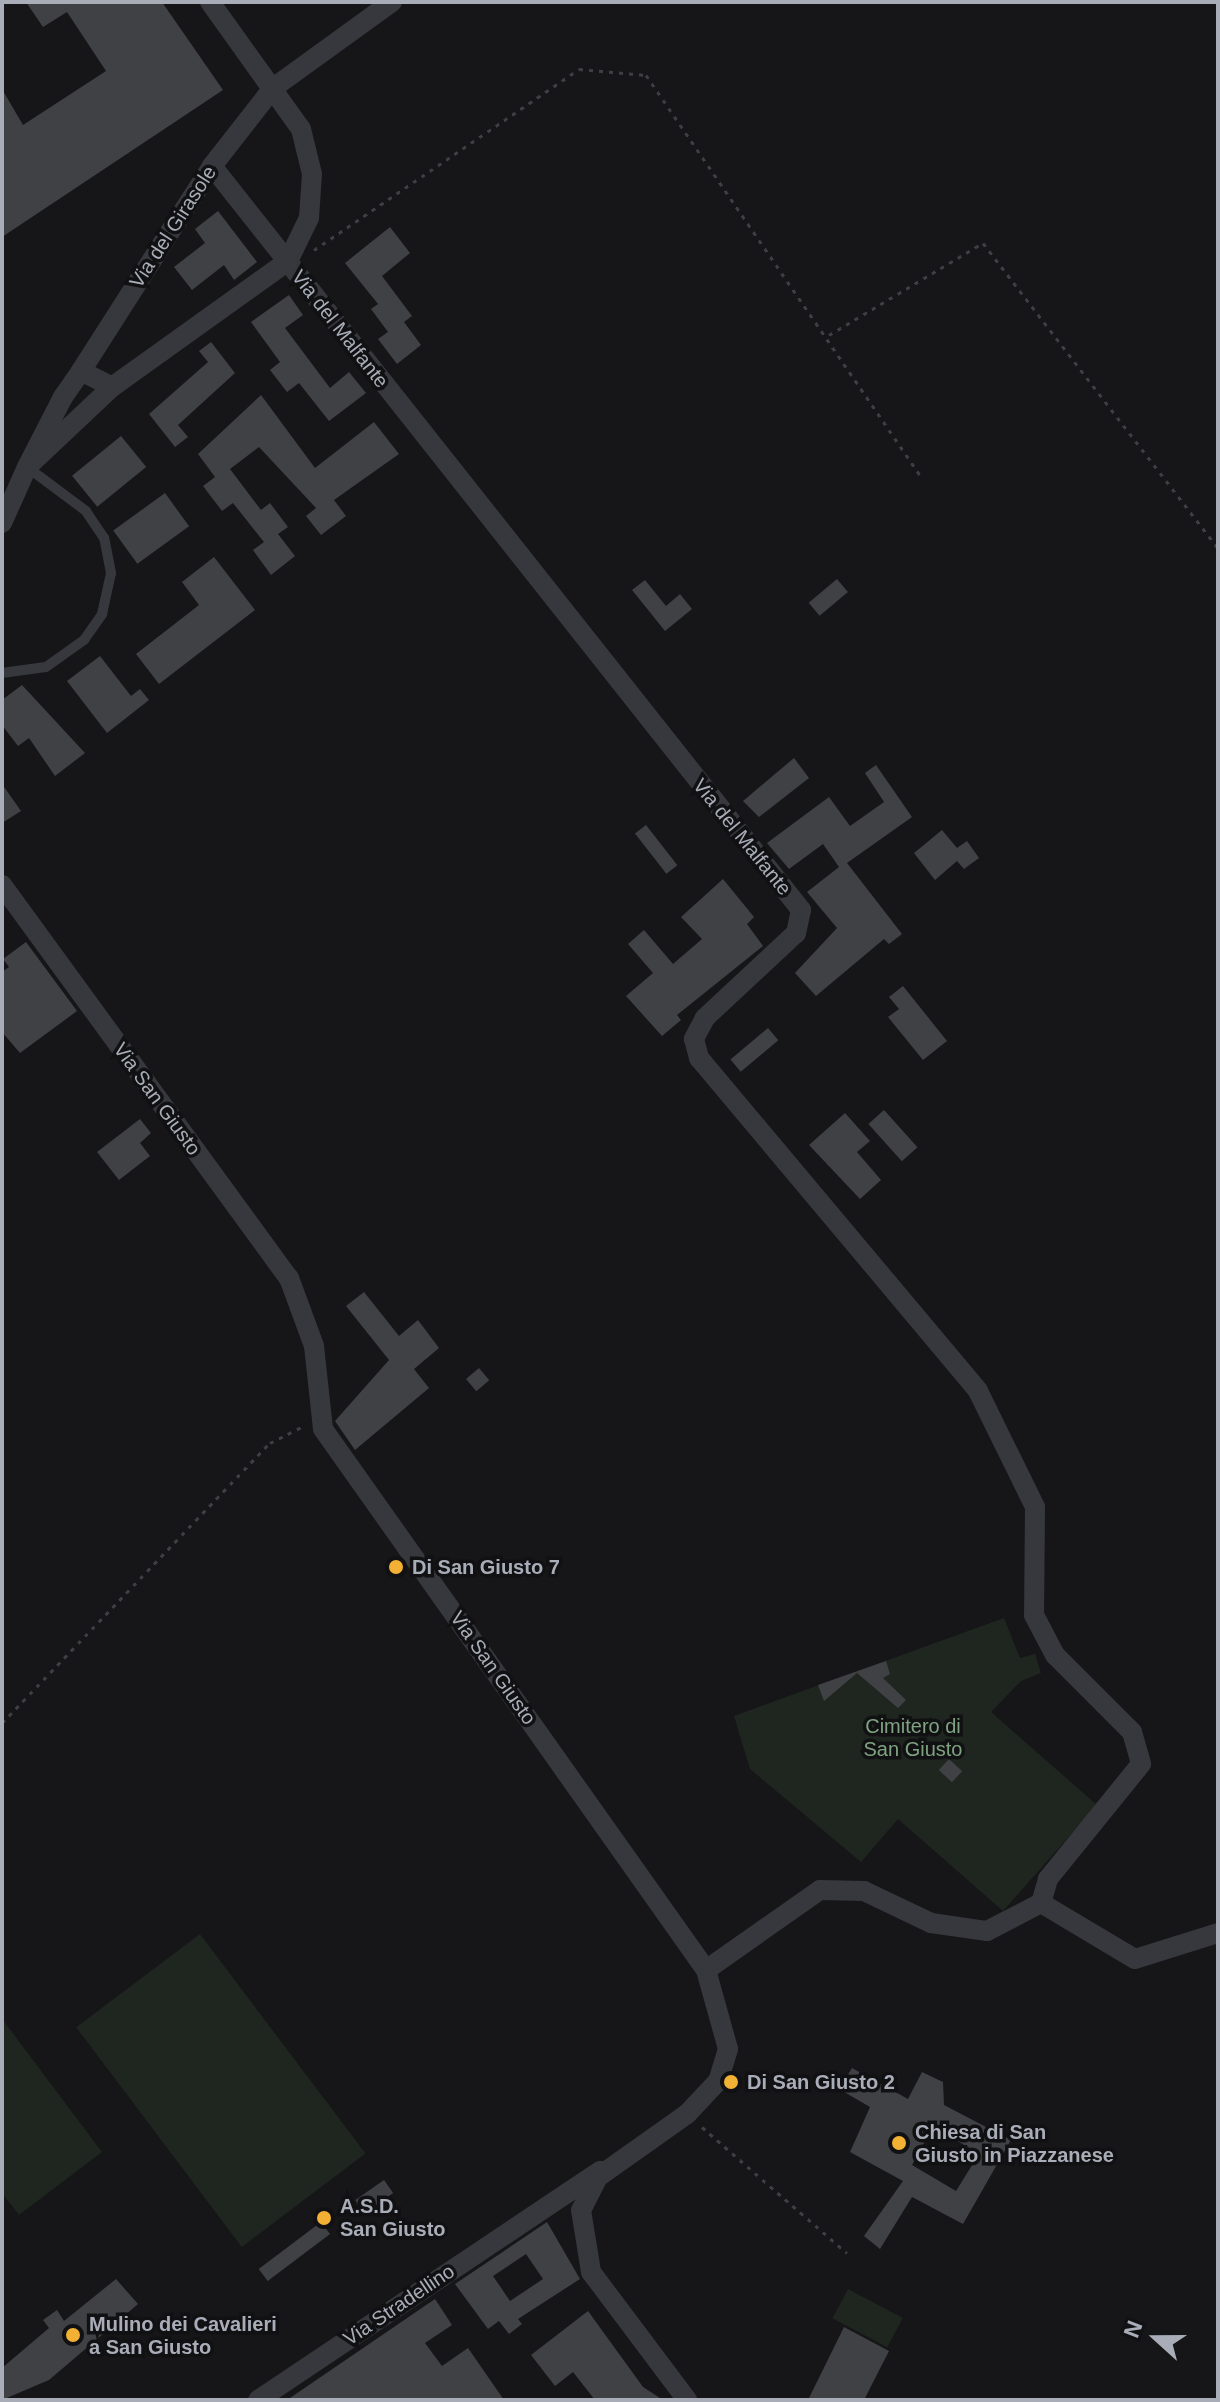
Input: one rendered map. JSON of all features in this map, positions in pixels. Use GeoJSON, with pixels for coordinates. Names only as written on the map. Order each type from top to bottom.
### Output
{"type":"FeatureCollection","features":[{"type":"Feature","properties":{"kind":"street","name":"Via del Malfante"},"geometry":{"type":"LineString","coordinates":[[210,2],[301,129],[312,174],[309,218],[288,261],[801,910],[796,933],[705,1018],[694,1039],[699,1058],[978,1391],[1035,1507],[1034,1615],[1055,1655],[1132,1732],[1141,1764],[1048,1879],[1041,1903]]}},
{"type":"Feature","properties":{"kind":"street","name":"Via del Girasole"},"geometry":{"type":"LineString","coordinates":[[2,523],[27,467],[81,371],[212,166],[273,88],[392,2]]}},
{"type":"Feature","properties":{"kind":"street"},"geometry":{"type":"LineString","coordinates":[[212,166],[288,261]]}},
{"type":"Feature","properties":{"kind":"street","name":"Via del Girasole"},"geometry":{"type":"LineString","coordinates":[[27,467],[112,387],[288,261]]}},
{"type":"Feature","properties":{"kind":"street"},"geometry":{"type":"LineString","coordinates":[[81,371],[112,387]]}},
{"type":"Feature","properties":{"kind":"street","name":"Via San Giusto"},"geometry":{"type":"LineString","coordinates":[[2,885],[289,1278],[314,1346],[323,1429],[706,1970],[728,2049],[718,2081],[687,2114],[598,2177],[581,2210]]}},
{"type":"Feature","properties":{"kind":"street"},"geometry":{"type":"LineString","coordinates":[[706,1970],[820,1890],[864,1891],[931,1923],[987,1931],[1041,1903],[1135,1959],[1218,1933]]}},
{"type":"Feature","properties":{"kind":"street","name":"Via Stradellino"},"geometry":{"type":"LineString","coordinates":[[258,2400],[541,2209],[632,2152]]}},
{"type":"Feature","properties":{"kind":"street"},"geometry":{"type":"LineString","coordinates":[[541,2209],[581,2210],[591,2272],[687,2396]]}},
{"type":"Feature","properties":{"kind":"lane"},"geometry":{"type":"LineString","coordinates":[[2,673],[46,667],[84,640],[102,614],[111,573],[104,538],[86,511],[27,467]]}},
{"type":"Feature","properties":{"kind":"path"},"geometry":{"type":"LineString","coordinates":[[288,261],[339,240],[414,179],[579,69],[620,68],[646,75],[669,100],[922,478]]}},
{"type":"Feature","properties":{"kind":"path"},"geometry":{"type":"LineString","coordinates":[[829,335],[983,243],[1218,548]]}},
{"type":"Feature","properties":{"kind":"path"},"geometry":{"type":"LineString","coordinates":[[2,1723],[270,1443],[298,1424],[323,1429]]}},
{"type":"Feature","properties":{"kind":"path"},"geometry":{"type":"LineString","coordinates":[[687,2114],[847,2253]]}},
{"type":"Feature","properties":{"kind":"green space","name":"Cimitero di San Giusto"},"geometry":{"type":"Polygon","coordinates":[[[1004,1618],[1020,1658],[1035,1654],[1041,1673],[1021,1681],[991,1712],[1097,1805],[1003,1911],[898,1819],[861,1862],[750,1769],[734,1716],[1004,1618]]]}},
{"type":"Feature","properties":{"kind":"green space"},"geometry":{"type":"Polygon","coordinates":[[[200,1934],[365,2154],[242,2247],[76,2027],[200,1934]]]}},
{"type":"Feature","properties":{"kind":"green space"},"geometry":{"type":"Polygon","coordinates":[[[3,2020],[102,2152],[19,2215],[2,2193],[3,2020]]]}},
{"type":"Feature","properties":{"kind":"green space"},"geometry":{"type":"Polygon","coordinates":[[[848,2289],[903,2318],[887,2347],[833,2318],[848,2289]]]}},
{"type":"Feature","properties":{"kind":"building"},"geometry":{"type":"Polygon","coordinates":[[[26,2],[162,2],[223,90],[2,237],[2,89],[23,125],[106,71],[67,12],[43,27],[26,2]]]}},
{"type":"Feature","properties":{"kind":"building"},"geometry":{"type":"Polygon","coordinates":[[[218,211],[257,262],[234,280],[224,265],[192,290],[174,267],[205,243],[195,229],[218,211]]]}},
{"type":"Feature","properties":{"kind":"building"},"geometry":{"type":"Polygon","coordinates":[[[390,227],[410,253],[382,276],[412,316],[404,322],[421,345],[397,364],[378,339],[388,332],[371,309],[378,304],[345,263],[390,227]]]}},
{"type":"Feature","properties":{"kind":"building"},"geometry":{"type":"Polygon","coordinates":[[[289,295],[303,315],[285,328],[330,388],[349,372],[366,393],[329,421],[299,383],[287,392],[270,370],[280,362],[251,322],[289,295]]]}},
{"type":"Feature","properties":{"kind":"building"},"geometry":{"type":"Polygon","coordinates":[[[211,342],[235,373],[178,425],[188,437],[175,447],[149,414],[208,362],[199,351],[211,342]]]}},
{"type":"Feature","properties":{"kind":"building"},"geometry":{"type":"Polygon","coordinates":[[[261,395],[315,468],[374,422],[399,454],[334,500],[346,516],[321,535],[306,516],[316,508],[259,447],[230,469],[261,510],[270,503],[288,527],[278,534],[295,556],[271,575],[253,550],[264,542],[233,503],[222,511],[203,486],[215,477],[198,454],[261,395]]]}},
{"type":"Feature","properties":{"kind":"building"},"geometry":{"type":"Polygon","coordinates":[[[121,436],[146,467],[97,507],[72,476],[121,436]]]}},
{"type":"Feature","properties":{"kind":"building"},"geometry":{"type":"Polygon","coordinates":[[[165,493],[189,526],[137,564],[113,531],[165,493]]]}},
{"type":"Feature","properties":{"kind":"building"},"geometry":{"type":"Polygon","coordinates":[[[214,557],[255,610],[159,684],[136,654],[199,605],[182,582],[214,557]]]}},
{"type":"Feature","properties":{"kind":"building"},"geometry":{"type":"Polygon","coordinates":[[[837,579],[848,592],[820,616],[809,603],[837,579]]]}},
{"type":"Feature","properties":{"kind":"building"},"geometry":{"type":"Polygon","coordinates":[[[645,580],[666,606],[680,594],[692,609],[665,631],[632,590],[645,580]]]}},
{"type":"Feature","properties":{"kind":"building"},"geometry":{"type":"Polygon","coordinates":[[[100,656],[131,696],[140,689],[149,700],[107,733],[67,681],[100,656]]]}},
{"type":"Feature","properties":{"kind":"building"},"geometry":{"type":"Polygon","coordinates":[[[22,685],[85,753],[55,776],[29,738],[18,746],[2,725],[2,700],[22,685]]]}},
{"type":"Feature","properties":{"kind":"building"},"geometry":{"type":"Polygon","coordinates":[[[794,758],[809,778],[759,817],[743,801],[794,758]]]}},
{"type":"Feature","properties":{"kind":"building"},"geometry":{"type":"Polygon","coordinates":[[[876,765],[912,817],[847,863],[902,934],[889,944],[884,939],[816,996],[795,973],[837,928],[807,892],[839,867],[823,844],[789,869],[767,843],[829,797],[850,826],[884,802],[865,773],[876,765]]]}},
{"type":"Feature","properties":{"kind":"building"},"geometry":{"type":"Polygon","coordinates":[[[2,784],[21,811],[2,823],[2,784]]]}},
{"type":"Feature","properties":{"kind":"building"},"geometry":{"type":"Polygon","coordinates":[[[646,825],[677,865],[666,874],[635,834],[646,825]]]}},
{"type":"Feature","properties":{"kind":"building"},"geometry":{"type":"Polygon","coordinates":[[[942,830],[957,848],[967,841],[979,858],[964,869],[957,861],[935,880],[914,853],[942,830]]]}},
{"type":"Feature","properties":{"kind":"building"},"geometry":{"type":"Polygon","coordinates":[[[723,879],[754,917],[747,924],[763,946],[677,1015],[681,1020],[662,1036],[626,996],[653,973],[628,944],[644,930],[673,964],[702,939],[681,917],[723,879]]]}},
{"type":"Feature","properties":{"kind":"building"},"geometry":{"type":"Polygon","coordinates":[[[26,942],[77,1011],[20,1053],[2,1032],[2,972],[9,967],[3,959],[26,942]]]}},
{"type":"Feature","properties":{"kind":"building"},"geometry":{"type":"Polygon","coordinates":[[[903,986],[947,1041],[923,1060],[888,1017],[899,1009],[889,997],[903,986]]]}},
{"type":"Feature","properties":{"kind":"building"},"geometry":{"type":"Polygon","coordinates":[[[768,1028],[778,1040],[741,1072],[730,1059],[768,1028]]]}},
{"type":"Feature","properties":{"kind":"building"},"geometry":{"type":"Polygon","coordinates":[[[884,1110],[917,1147],[902,1161],[868,1124],[884,1110]]]}},
{"type":"Feature","properties":{"kind":"building"},"geometry":{"type":"Polygon","coordinates":[[[845,1113],[870,1141],[857,1152],[881,1180],[860,1199],[809,1145],[845,1113]]]}},
{"type":"Feature","properties":{"kind":"building"},"geometry":{"type":"Polygon","coordinates":[[[140,1119],[151,1133],[140,1143],[150,1156],[119,1180],[97,1152],[140,1119]]]}},
{"type":"Feature","properties":{"kind":"building"},"geometry":{"type":"Polygon","coordinates":[[[364,1292],[399,1336],[418,1320],[439,1348],[414,1369],[429,1388],[355,1450],[335,1421],[389,1360],[346,1306],[364,1292]]]}},
{"type":"Feature","properties":{"kind":"building"},"geometry":{"type":"Polygon","coordinates":[[[479,1368],[489,1380],[476,1391],[466,1379],[479,1368]]]}},
{"type":"Feature","properties":{"kind":"building"},"geometry":{"type":"Polygon","coordinates":[[[886,1661],[890,1674],[883,1678],[906,1700],[898,1708],[857,1673],[824,1701],[818,1685],[886,1661]]]}},
{"type":"Feature","properties":{"kind":"building"},"geometry":{"type":"Polygon","coordinates":[[[949,1759],[962,1771],[952,1782],[939,1770],[949,1759]]]}},
{"type":"Feature","properties":{"kind":"building"},"geometry":{"type":"Polygon","coordinates":[[[852,2068],[908,2099],[922,2072],[943,2082],[944,2105],[1011,2140],[963,2224],[912,2197],[880,2249],[864,2236],[903,2181],[850,2152],[870,2107],[839,2089],[852,2068]],[[933,2126],[912,2165],[956,2191],[979,2154],[933,2126]]]}},
{"type":"Feature","properties":{"kind":"building"},"geometry":{"type":"Polygon","coordinates":[[[384,2180],[393,2193],[365,2213],[355,2200],[384,2180]]]}},
{"type":"Feature","properties":{"kind":"building"},"geometry":{"type":"Polygon","coordinates":[[[321,2222],[330,2234],[268,2281],[259,2269],[321,2222]]]}},
{"type":"Feature","properties":{"kind":"building"},"geometry":{"type":"Polygon","coordinates":[[[547,2222],[580,2279],[518,2319],[522,2324],[509,2334],[499,2321],[488,2329],[455,2284],[547,2222]],[[526,2254],[493,2276],[510,2301],[543,2279],[526,2254]]]}},
{"type":"Feature","properties":{"kind":"building","name":"Mulino dei Cavalieri a San Giusto"},"geometry":{"type":"Polygon","coordinates":[[[116,2279],[138,2304],[49,2380],[2,2400],[2,2368],[49,2328],[43,2320],[57,2310],[64,2321],[116,2279]]]}},
{"type":"Feature","properties":{"kind":"building"},"geometry":{"type":"Polygon","coordinates":[[[435,2299],[452,2325],[425,2343],[442,2366],[468,2348],[504,2400],[287,2400],[435,2299]]]}},
{"type":"Feature","properties":{"kind":"building"},"geometry":{"type":"Polygon","coordinates":[[[588,2311],[643,2387],[663,2400],[595,2400],[573,2372],[555,2386],[531,2355],[588,2311]]]}},
{"type":"Feature","properties":{"kind":"building"},"geometry":{"type":"Polygon","coordinates":[[[844,2327],[889,2351],[864,2400],[808,2400],[844,2327]]]}},
{"type":"Feature","properties":{"kind":"place","name":"Di San Giusto 7"},"geometry":{"type":"Point","coordinates":[396,1567]}},
{"type":"Feature","properties":{"kind":"place","name":"Di San Giusto 2"},"geometry":{"type":"Point","coordinates":[731,2082]}},
{"type":"Feature","properties":{"kind":"place","name":"Chiesa di San Giusto in Piazzanese"},"geometry":{"type":"Point","coordinates":[899,2143]}},
{"type":"Feature","properties":{"kind":"place","name":"A.S.D. San Giusto"},"geometry":{"type":"Point","coordinates":[324,2218]}},
{"type":"Feature","properties":{"kind":"place","name":"Mulino dei Cavalieri a San Giusto"},"geometry":{"type":"Point","coordinates":[73,2335]}}]}
